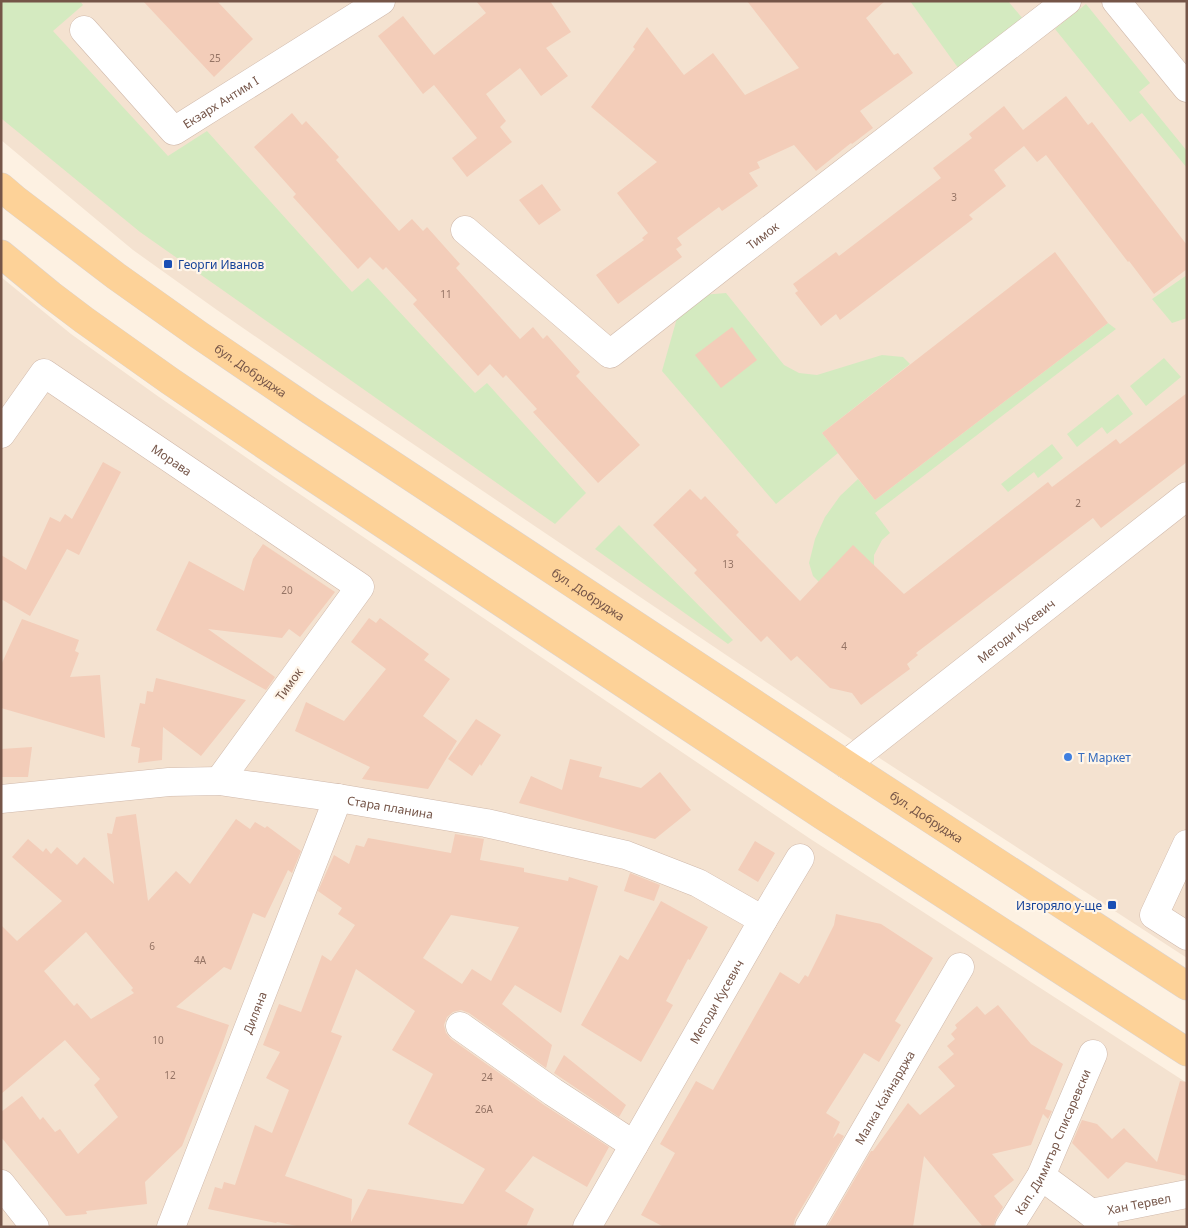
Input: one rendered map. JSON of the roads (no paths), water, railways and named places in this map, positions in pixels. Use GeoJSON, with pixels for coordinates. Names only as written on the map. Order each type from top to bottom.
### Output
{"type":"FeatureCollection","features":[{"type":"Feature","properties":{"kind":"main road","name":"бул. Добруджа"},"geometry":{"type":"LineString","coordinates":[[1,187],[116,276],[328,422],[846,764],[1187,986]]}},
{"type":"Feature","properties":{"kind":"main road"},"geometry":{"type":"LineString","coordinates":[[1,254],[51,296],[170,381],[285,459],[823,816],[1187,1052]]}},
{"type":"Feature","properties":{"kind":"street","name":"Екзарх Антим I"},"geometry":{"type":"LineString","coordinates":[[84,30],[174,131],[381,1]]}},
{"type":"Feature","properties":{"kind":"street","name":"Тимок"},"geometry":{"type":"LineString","coordinates":[[465,230],[610,354],[1067,1]]}},
{"type":"Feature","properties":{"kind":"street"},"geometry":{"type":"LineString","coordinates":[[1116,1],[1187,88]]}},
{"type":"Feature","properties":{"kind":"street","name":"Морава"},"geometry":{"type":"LineString","coordinates":[[1,434],[44,373],[360,587]]}},
{"type":"Feature","properties":{"kind":"street","name":"Методи Кусевич"},"geometry":{"type":"LineString","coordinates":[[846,764],[1187,496]]}},
{"type":"Feature","properties":{"kind":"street","name":"Тимок"},"geometry":{"type":"LineString","coordinates":[[219,781],[360,587]]}},
{"type":"Feature","properties":{"kind":"street","name":"Стара планина"},"geometry":{"type":"LineString","coordinates":[[1,799],[169,782],[219,781],[338,798],[486,823],[626,854],[698,884],[763,920]]}},
{"type":"Feature","properties":{"kind":"street","name":"Диляна"},"geometry":{"type":"LineString","coordinates":[[171,1227],[338,798]]}},
{"type":"Feature","properties":{"kind":"street"},"geometry":{"type":"LineString","coordinates":[[1187,844],[1154,915],[1187,936]]}},
{"type":"Feature","properties":{"kind":"street","name":"Методи Кусевич"},"geometry":{"type":"LineString","coordinates":[[587,1227],[800,858]]}},
{"type":"Feature","properties":{"kind":"street","name":"Малка Кайнарджа"},"geometry":{"type":"LineString","coordinates":[[809,1227],[960,967]]}},
{"type":"Feature","properties":{"kind":"street"},"geometry":{"type":"LineString","coordinates":[[460,1026],[553,1092],[634,1145]]}},
{"type":"Feature","properties":{"kind":"street","name":"Кап. Димитър Списаревски"},"geometry":{"type":"LineString","coordinates":[[1009,1227],[1041,1176],[1093,1054]]}},
{"type":"Feature","properties":{"kind":"street","name":"Хан Тервел"},"geometry":{"type":"LineString","coordinates":[[1041,1176],[1098,1220],[1187,1194]]}},
{"type":"Feature","properties":{"kind":"street"},"geometry":{"type":"LineString","coordinates":[[1,1184],[35,1227]]}},
{"type":"Feature","properties":{"kind":"place","name":"Георги Иванов"},"geometry":{"type":"Point","coordinates":[168,264]}},
{"type":"Feature","properties":{"kind":"place","name":"Т Маркет"},"geometry":{"type":"Point","coordinates":[1068,757]}},
{"type":"Feature","properties":{"kind":"place","name":"Изгоряло у-ще"},"geometry":{"type":"Point","coordinates":[1112,905]}}]}
